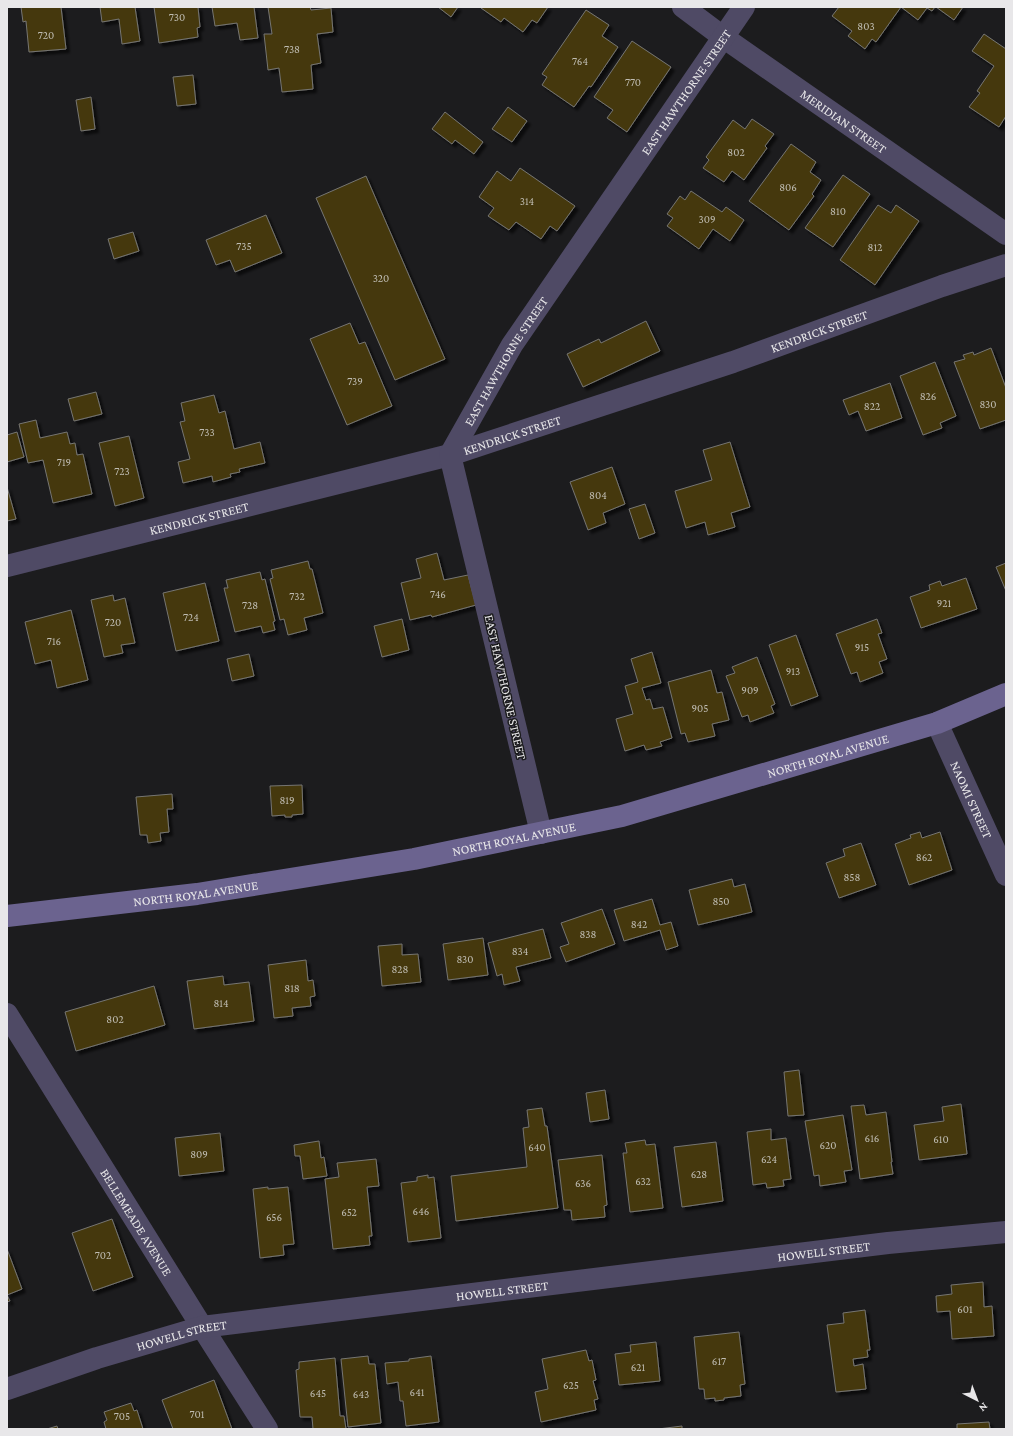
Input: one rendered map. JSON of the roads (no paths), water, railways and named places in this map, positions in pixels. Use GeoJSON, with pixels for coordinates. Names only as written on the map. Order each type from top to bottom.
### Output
{"type":"FeatureCollection","features":[{"type":"Feature","properties":{"kind":"street","name":"MERIDIAN STREET"},"geometry":{"type":"LineString","coordinates":[[683,7],[723,37],[1006,234]]}},
{"type":"Feature","properties":{"kind":"street","name":"EAST HAWTHORNE STREET"},"geometry":{"type":"LineString","coordinates":[[541,833],[450,455],[512,345],[744,7]]}},
{"type":"Feature","properties":{"kind":"street","name":"KENDRICK STREET"},"geometry":{"type":"LineString","coordinates":[[7,566],[450,455],[733,362],[942,286],[1006,265]]}},
{"type":"Feature","properties":{"kind":"street","name":"NORTH ROYAL AVENUE"},"geometry":{"type":"LineString","coordinates":[[7,916],[197,894],[414,859],[622,816],[937,723],[1006,694]]}},
{"type":"Feature","properties":{"kind":"street","name":"NAOMI STREET"},"geometry":{"type":"LineString","coordinates":[[937,723],[1006,875]]}},
{"type":"Feature","properties":{"kind":"street","name":"BELLEMEADE AVENUE"},"geometry":{"type":"LineString","coordinates":[[7,1014],[267,1429]]}},
{"type":"Feature","properties":{"kind":"street","name":"HOWELL STREET"},"geometry":{"type":"LineString","coordinates":[[7,1389],[97,1358],[202,1327],[888,1243],[1006,1232]]}}]}
